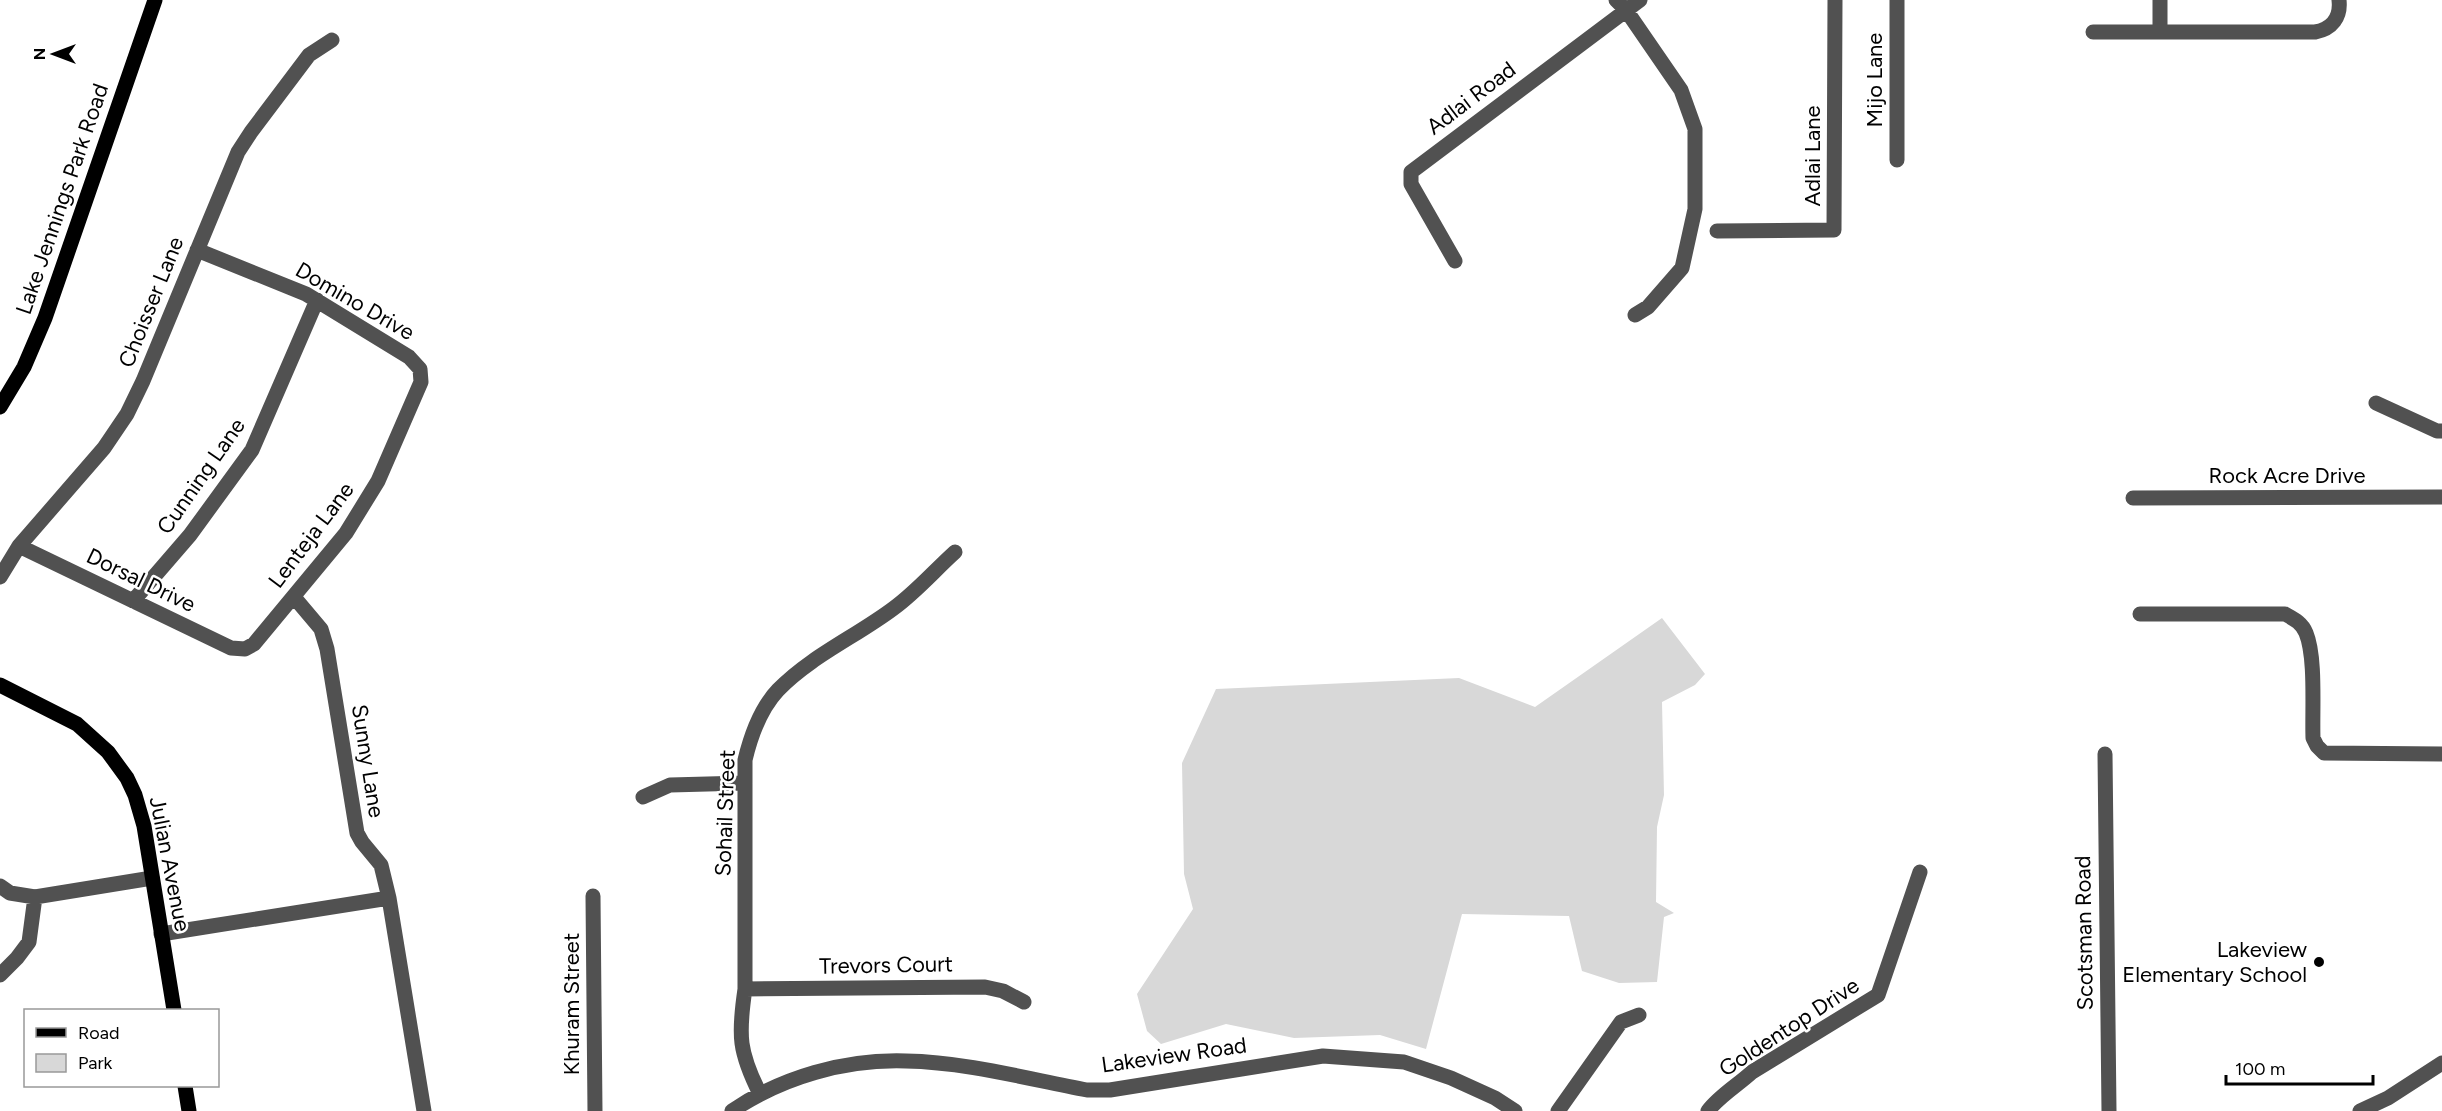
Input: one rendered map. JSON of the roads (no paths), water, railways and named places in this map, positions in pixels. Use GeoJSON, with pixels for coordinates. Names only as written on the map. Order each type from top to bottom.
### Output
{"type":"FeatureCollection","features":[{"type":"Feature","properties":{"kind":"main road","name":"Lake Jennings Park Road"},"geometry":{"type":"LineString","coordinates":[[0,407],[24,367],[45,318],[155,0]]}},
{"type":"Feature","properties":{"kind":"main road","name":"Julian Avenue"},"geometry":{"type":"LineString","coordinates":[[0,686],[78,724],[115,760],[131,786],[142,815],[174,1009]]}},
{"type":"Feature","properties":{"kind":"main road"},"geometry":{"type":"LineString","coordinates":[[185,1087],[189,1111]]}},
{"type":"Feature","properties":{"kind":"street","name":"Adlai Road"},"geometry":{"type":"LineString","coordinates":[[1455,261],[1411,184],[1411,172],[1621,5],[1640,0]]}},
{"type":"Feature","properties":{"kind":"street","name":"Adlai Lane"},"geometry":{"type":"LineString","coordinates":[[1718,231],[1834,230],[1835,0]]}},
{"type":"Feature","properties":{"kind":"street","name":"Mijo Lane"},"geometry":{"type":"LineString","coordinates":[[1897,0],[1897,160]]}},
{"type":"Feature","properties":{"kind":"street"},"geometry":{"type":"LineString","coordinates":[[2160,0],[2160,32]]}},
{"type":"Feature","properties":{"kind":"street"},"geometry":{"type":"LineString","coordinates":[[2093,32],[2320,31],[2335,20],[2339,10],[2339,0]]}},
{"type":"Feature","properties":{"kind":"street"},"geometry":{"type":"LineString","coordinates":[[1621,5],[1681,90],[1695,129],[1695,209],[1682,268],[1648,307],[1635,315]]}},
{"type":"Feature","properties":{"kind":"street","name":"Choisser Lane"},"geometry":{"type":"LineString","coordinates":[[0,577],[19,546],[104,448],[120,426],[143,381],[243,143],[309,55],[332,40]]}},
{"type":"Feature","properties":{"kind":"street","name":"Domino Drive"},"geometry":{"type":"LineString","coordinates":[[197,250],[295,288],[409,357],[420,369]]}},
{"type":"Feature","properties":{"kind":"street","name":"Cunning Lane"},"geometry":{"type":"LineString","coordinates":[[133,601],[190,535],[252,450],[317,300]]}},
{"type":"Feature","properties":{"kind":"street","name":"Lenteja Lane"},"geometry":{"type":"LineString","coordinates":[[245,649],[254,644],[294,597],[346,533],[370,496],[421,382],[420,369]]}},
{"type":"Feature","properties":{"kind":"street"},"geometry":{"type":"LineString","coordinates":[[2376,403],[2436,431],[2442,431]]}},
{"type":"Feature","properties":{"kind":"street","name":"Rock Acre Drive"},"geometry":{"type":"LineString","coordinates":[[2133,498],[2442,497]]}},
{"type":"Feature","properties":{"kind":"street","name":"Dorsal Drive"},"geometry":{"type":"LineString","coordinates":[[19,546],[231,648],[245,649]]}},
{"type":"Feature","properties":{"kind":"street","name":"Sohail Street"},"geometry":{"type":"LineString","coordinates":[[760,1094],[746,1065],[740,1044],[740,1022],[745,989],[745,760],[750,740],[759,717],[777,691],[800,671],[895,607],[955,552]]}},
{"type":"Feature","properties":{"kind":"street","name":"Sunny Lane"},"geometry":{"type":"LineString","coordinates":[[294,597],[314,619],[325,639],[356,828],[362,842],[381,865],[389,898],[424,1111]]}},
{"type":"Feature","properties":{"kind":"street"},"geometry":{"type":"LineString","coordinates":[[2140,614],[2285,614],[2299,622],[2306,633],[2311,659],[2313,738],[2324,753],[2442,754]]}},
{"type":"Feature","properties":{"kind":"street","name":"Scotsman Road"},"geometry":{"type":"LineString","coordinates":[[2105,754],[2109,1111]]}},
{"type":"Feature","properties":{"kind":"street"},"geometry":{"type":"LineString","coordinates":[[643,797],[670,785],[745,783]]}},
{"type":"Feature","properties":{"kind":"street","name":"Goldentop Drive"},"geometry":{"type":"LineString","coordinates":[[1708,1111],[1713,1104],[1737,1087],[1752,1072],[1878,995],[1920,872]]}},
{"type":"Feature","properties":{"kind":"street"},"geometry":{"type":"LineString","coordinates":[[0,886],[10,893],[35,897],[152,878]]}},
{"type":"Feature","properties":{"kind":"street","name":"Khuram Street"},"geometry":{"type":"LineString","coordinates":[[593,896],[595,1111]]}},
{"type":"Feature","properties":{"kind":"street"},"geometry":{"type":"LineString","coordinates":[[0,975],[29,942],[35,897]]}},
{"type":"Feature","properties":{"kind":"street"},"geometry":{"type":"LineString","coordinates":[[161,934],[389,898]]}},
{"type":"Feature","properties":{"kind":"street","name":"Trevors Court"},"geometry":{"type":"LineString","coordinates":[[745,989],[985,987],[1003,991],[1024,1002]]}},
{"type":"Feature","properties":{"kind":"street"},"geometry":{"type":"LineString","coordinates":[[1558,1111],[1622,1022],[1639,1015]]}},
{"type":"Feature","properties":{"kind":"street","name":"Lakeview Road"},"geometry":{"type":"LineString","coordinates":[[732,1111],[789,1080],[849,1065],[905,1061],[950,1065],[1087,1090],[1110,1090],[1323,1056],[1404,1062],[1451,1077],[1495,1098],[1515,1111]]}},
{"type":"Feature","properties":{"kind":"street"},"geometry":{"type":"LineString","coordinates":[[2360,1111],[2388,1098],[2442,1063]]}},
{"type":"Feature","properties":{"kind":"place","name":"Lakeview Elementary School"},"geometry":{"type":"Point","coordinates":[2319,962]}}]}
